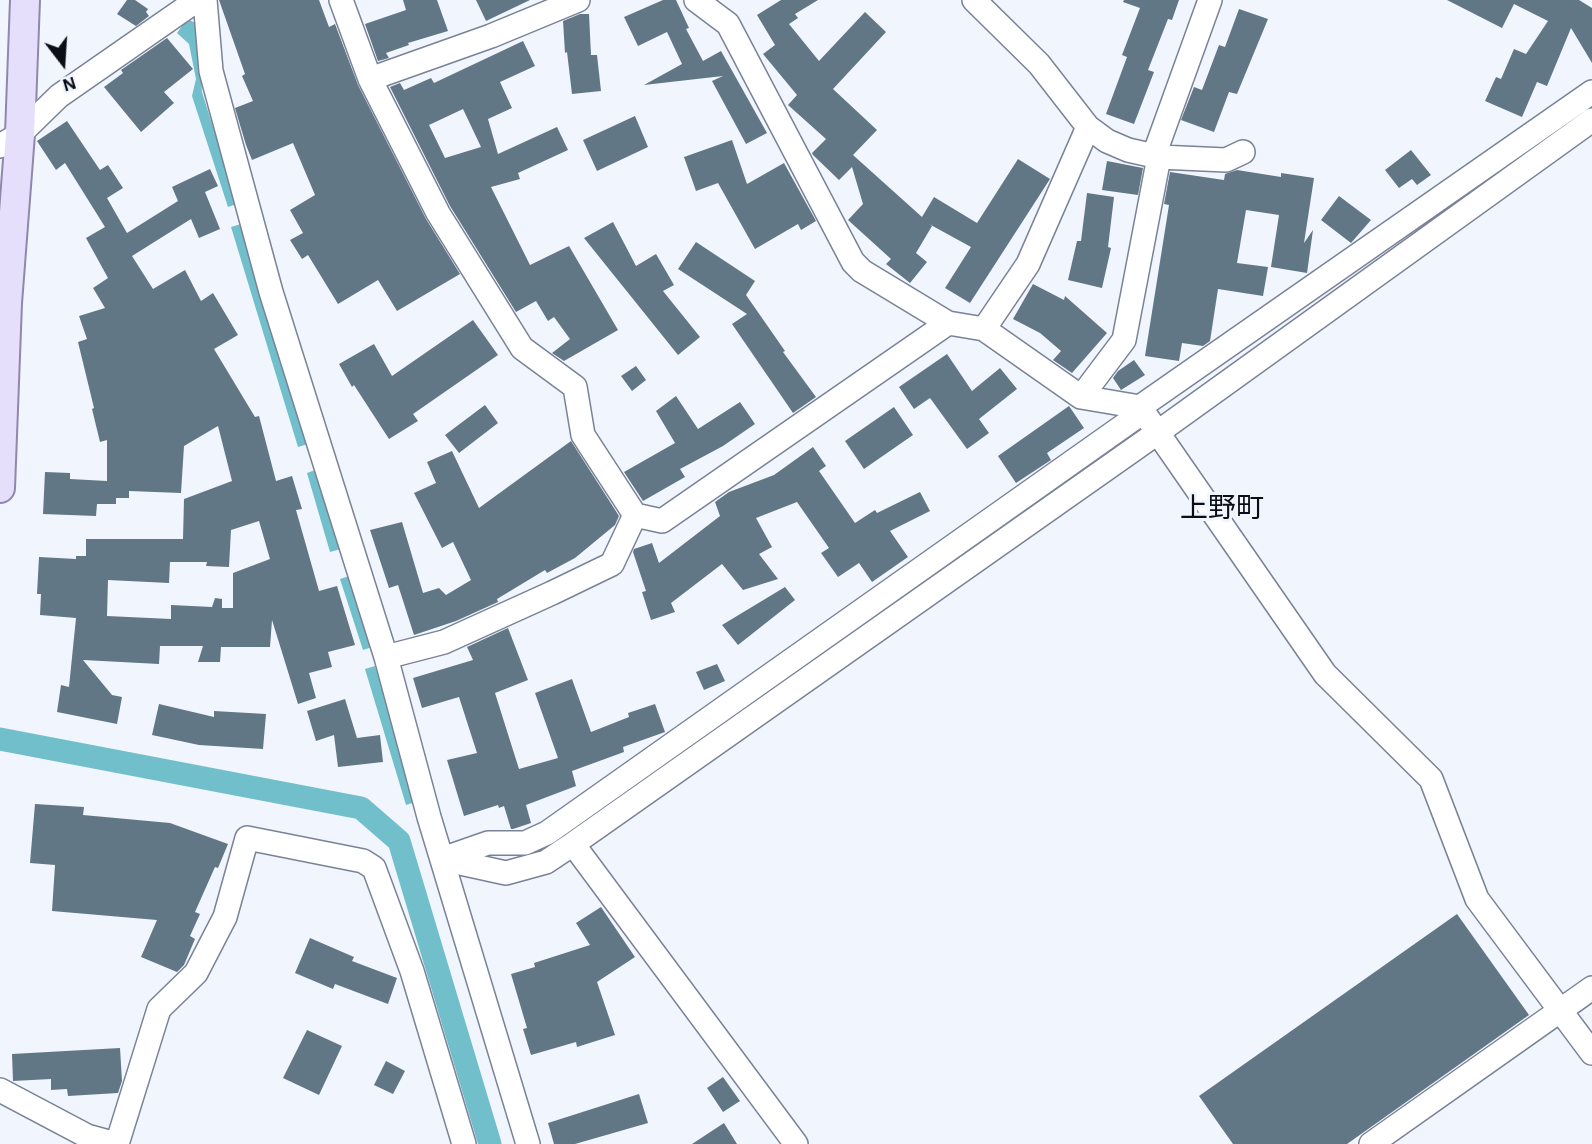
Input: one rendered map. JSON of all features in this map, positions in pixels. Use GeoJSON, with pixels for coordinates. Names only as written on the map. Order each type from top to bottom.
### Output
{"type":"FeatureCollection","features":[{"type":"Feature","properties":{"kind":"main road"},"geometry":{"type":"LineString","coordinates":[[0,488],[10,140],[25,0]]}},
{"type":"Feature","properties":{"kind":"street"},"geometry":{"type":"LineString","coordinates":[[10,140],[59,96],[197,0]]}},
{"type":"Feature","properties":{"kind":"street"},"geometry":{"type":"LineString","coordinates":[[205,0],[211,71],[271,292],[386,657],[442,859],[528,1144]]}},
{"type":"Feature","properties":{"kind":"street"},"geometry":{"type":"LineString","coordinates":[[341,0],[370,79],[438,213],[522,348],[575,387],[583,436],[635,515],[662,521],[948,323]]}},
{"type":"Feature","properties":{"kind":"street"},"geometry":{"type":"LineString","coordinates":[[370,79],[491,36],[578,0]]}},
{"type":"Feature","properties":{"kind":"street"},"geometry":{"type":"LineString","coordinates":[[696,0],[728,24],[853,262],[862,271],[948,323],[984,330],[1081,397],[1141,410],[1325,674],[1431,779],[1477,899],[1592,1053]]}},
{"type":"Feature","properties":{"kind":"street"},"geometry":{"type":"LineString","coordinates":[[974,0],[1040,64],[1088,127],[1107,141],[1128,150],[1159,157],[1226,160],[1243,152]]}},
{"type":"Feature","properties":{"kind":"street"},"geometry":{"type":"LineString","coordinates":[[1081,397],[1124,340],[1159,157],[1157,147],[1210,0]]}},
{"type":"Feature","properties":{"kind":"street"},"geometry":{"type":"LineString","coordinates":[[442,859],[488,843],[525,843],[547,833],[1592,92]]}},
{"type":"Feature","properties":{"kind":"street"},"geometry":{"type":"LineString","coordinates":[[442,859],[506,873],[546,862],[1157,433],[1592,120]]}},
{"type":"Feature","properties":{"kind":"street"},"geometry":{"type":"LineString","coordinates":[[984,330],[1028,264],[1088,127]]}},
{"type":"Feature","properties":{"kind":"street"},"geometry":{"type":"LineString","coordinates":[[386,657],[444,642],[612,564],[635,515]]}},
{"type":"Feature","properties":{"kind":"street"},"geometry":{"type":"LineString","coordinates":[[756,685],[772,704]]}},
{"type":"Feature","properties":{"kind":"street"},"geometry":{"type":"LineString","coordinates":[[696,728],[710,748]]}},
{"type":"Feature","properties":{"kind":"street"},"geometry":{"type":"LineString","coordinates":[[0,1090],[87,1136],[117,1144],[159,1009],[196,973],[225,917],[247,838],[363,861],[374,868],[412,971],[464,1144]]}},
{"type":"Feature","properties":{"kind":"street"},"geometry":{"type":"LineString","coordinates":[[573,844],[796,1144]]}},
{"type":"Feature","properties":{"kind":"street"},"geometry":{"type":"LineString","coordinates":[[1371,1144],[1592,988]]}},
{"type":"Feature","properties":{"kind":"water"},"geometry":{"type":"Polygon","coordinates":[[[187,19],[198,24],[202,92],[237,204],[228,207],[192,96],[196,79],[189,44],[177,33],[187,19]]]}},
{"type":"Feature","properties":{"kind":"water"},"geometry":{"type":"Polygon","coordinates":[[[241,224],[308,444],[298,447],[231,227],[241,224]]]}},
{"type":"Feature","properties":{"kind":"water"},"geometry":{"type":"Polygon","coordinates":[[[318,469],[341,549],[330,552],[307,473],[318,469]]]}},
{"type":"Feature","properties":{"kind":"water"},"geometry":{"type":"Polygon","coordinates":[[[349,576],[372,647],[363,650],[340,579],[349,576]]]}},
{"type":"Feature","properties":{"kind":"water"},"geometry":{"type":"Polygon","coordinates":[[[375,666],[416,802],[406,805],[365,669],[375,666]]]}},
{"type":"Feature","properties":{"kind":"building"},"geometry":{"type":"Polygon","coordinates":[[[127,0],[135,0],[148,9],[146,12],[149,16],[136,26],[117,14],[127,0]]]}},
{"type":"Feature","properties":{"kind":"building"},"geometry":{"type":"Polygon","coordinates":[[[219,0],[319,0],[329,27],[335,24],[358,85],[426,219],[460,274],[397,311],[378,280],[338,304],[308,255],[302,259],[290,240],[303,233],[290,210],[315,195],[293,143],[252,160],[246,145],[235,108],[253,101],[242,76],[245,74],[219,0]]]}},
{"type":"Feature","properties":{"kind":"building"},"geometry":{"type":"Polygon","coordinates":[[[403,0],[437,0],[448,31],[408,43],[409,45],[386,53],[389,58],[378,61],[365,24],[406,10],[403,0]]]}},
{"type":"Feature","properties":{"kind":"building"},"geometry":{"type":"Polygon","coordinates":[[[476,0],[530,0],[486,21],[476,0]]]}},
{"type":"Feature","properties":{"kind":"building"},"geometry":{"type":"Polygon","coordinates":[[[663,0],[676,0],[689,28],[686,29],[703,61],[721,51],[767,133],[746,144],[712,81],[723,76],[644,85],[682,64],[667,32],[638,46],[624,17],[663,0]]]}},
{"type":"Feature","properties":{"kind":"building"},"geometry":{"type":"Polygon","coordinates":[[[781,0],[818,0],[795,14],[798,18],[789,24],[819,61],[865,12],[886,32],[833,89],[877,130],[853,155],[922,217],[934,197],[977,223],[1018,159],[1050,179],[970,303],[945,288],[971,247],[929,224],[932,226],[916,253],[927,262],[910,283],[886,264],[891,259],[848,220],[863,204],[852,167],[839,180],[813,155],[826,139],[788,105],[797,95],[763,54],[775,45],[757,15],[781,0]]]}},
{"type":"Feature","properties":{"kind":"building"},"geometry":{"type":"Polygon","coordinates":[[[1179,0],[1172,20],[1168,19],[1148,70],[1154,72],[1134,124],[1106,114],[1127,57],[1122,55],[1140,8],[1123,2],[1179,0]]]}},
{"type":"Feature","properties":{"kind":"building"},"geometry":{"type":"Polygon","coordinates":[[[1447,0],[1579,0],[1592,8],[1592,63],[1571,28],[1547,86],[1537,82],[1522,117],[1485,101],[1496,77],[1501,79],[1514,49],[1526,54],[1548,21],[1514,4],[1502,28],[1447,0]]]}},
{"type":"Feature","properties":{"kind":"building"},"geometry":{"type":"Polygon","coordinates":[[[1239,9],[1268,19],[1237,94],[1229,92],[1214,132],[1181,120],[1194,87],[1202,90],[1219,45],[1225,47],[1239,9]]]}},
{"type":"Feature","properties":{"kind":"building"},"geometry":{"type":"Polygon","coordinates":[[[580,14],[589,14],[591,55],[597,55],[601,91],[572,94],[563,21],[580,14]]]}},
{"type":"Feature","properties":{"kind":"building"},"geometry":{"type":"Polygon","coordinates":[[[167,38],[193,69],[164,92],[174,103],[141,132],[104,87],[123,73],[121,70],[167,38]]]}},
{"type":"Feature","properties":{"kind":"building"},"geometry":{"type":"Polygon","coordinates":[[[523,41],[535,66],[500,82],[512,108],[488,119],[498,154],[557,127],[568,150],[518,173],[520,179],[491,187],[530,265],[569,246],[618,330],[564,361],[552,353],[570,339],[554,317],[548,321],[536,301],[516,312],[450,206],[390,87],[400,83],[404,90],[431,78],[434,83],[523,41]],[[463,109],[429,125],[445,158],[481,147],[463,109]]]}},
{"type":"Feature","properties":{"kind":"building"},"geometry":{"type":"Polygon","coordinates":[[[635,116],[648,147],[597,171],[583,140],[635,116]]]}},
{"type":"Feature","properties":{"kind":"building"},"geometry":{"type":"Polygon","coordinates":[[[67,121],[100,170],[108,165],[123,188],[107,198],[127,233],[178,201],[172,187],[210,169],[218,186],[205,192],[220,229],[199,238],[191,219],[132,256],[153,289],[185,270],[201,301],[213,293],[238,335],[214,349],[255,417],[259,416],[276,481],[292,476],[302,509],[296,510],[319,591],[337,586],[355,645],[328,652],[332,667],[309,673],[316,698],[298,704],[272,620],[270,647],[221,647],[220,662],[198,662],[203,646],[160,646],[159,664],[83,660],[112,695],[122,697],[117,724],[57,712],[61,685],[69,687],[76,618],[40,615],[41,594],[37,594],[39,557],[76,559],[76,556],[86,556],[86,539],[183,539],[184,499],[232,481],[218,426],[184,446],[181,493],[129,491],[129,498],[116,498],[116,504],[97,504],[96,516],[43,514],[45,472],[70,473],[70,479],[107,481],[107,440],[100,442],[78,342],[87,339],[79,316],[105,308],[93,288],[108,278],[86,238],[105,227],[65,163],[56,170],[37,141],[67,121]],[[259,521],[231,530],[229,567],[206,566],[207,562],[170,562],[169,583],[108,580],[107,616],[171,619],[171,605],[212,607],[215,598],[222,599],[222,608],[233,608],[233,573],[270,559],[259,521]]]}},
{"type":"Feature","properties":{"kind":"building"},"geometry":{"type":"Polygon","coordinates":[[[732,140],[747,184],[784,163],[816,221],[801,230],[798,224],[755,249],[718,183],[696,191],[684,157],[732,140]]]}},
{"type":"Feature","properties":{"kind":"building"},"geometry":{"type":"Polygon","coordinates":[[[1411,150],[1431,175],[1417,185],[1412,179],[1399,188],[1385,170],[1411,150]]]}},
{"type":"Feature","properties":{"kind":"building"},"geometry":{"type":"Polygon","coordinates":[[[1107,161],[1143,168],[1138,195],[1102,190],[1107,161]]]}},
{"type":"Feature","properties":{"kind":"building"},"geometry":{"type":"Polygon","coordinates":[[[1237,170],[1281,177],[1281,173],[1314,178],[1304,243],[1313,230],[1307,273],[1271,267],[1279,215],[1246,210],[1237,263],[1268,267],[1263,296],[1218,289],[1210,341],[1203,346],[1182,343],[1179,361],[1145,356],[1169,205],[1164,204],[1170,172],[1224,180],[1225,174],[1237,170]]]}},
{"type":"Feature","properties":{"kind":"building"},"geometry":{"type":"Polygon","coordinates":[[[1087,193],[1114,197],[1108,247],[1111,248],[1102,288],[1068,280],[1077,241],[1081,241],[1087,193]]]}},
{"type":"Feature","properties":{"kind":"building"},"geometry":{"type":"Polygon","coordinates":[[[1339,196],[1371,220],[1351,243],[1321,220],[1339,196]]]}},
{"type":"Feature","properties":{"kind":"building"},"geometry":{"type":"Polygon","coordinates":[[[613,222],[636,266],[656,254],[674,285],[663,291],[700,337],[678,355],[584,238],[613,222]]]}},
{"type":"Feature","properties":{"kind":"building"},"geometry":{"type":"Polygon","coordinates":[[[696,242],[755,281],[746,295],[816,397],[793,413],[732,324],[747,314],[678,269],[696,242]]]}},
{"type":"Feature","properties":{"kind":"building"},"geometry":{"type":"Polygon","coordinates":[[[1033,284],[1064,300],[1065,296],[1107,333],[1072,373],[1053,360],[1061,351],[1040,333],[1013,319],[1033,284]]]}},
{"type":"Feature","properties":{"kind":"building"},"geometry":{"type":"Polygon","coordinates":[[[473,320],[498,355],[413,414],[418,421],[389,439],[339,364],[374,344],[392,376],[473,320]]]}},
{"type":"Feature","properties":{"kind":"building"},"geometry":{"type":"Polygon","coordinates":[[[947,354],[972,391],[1000,368],[1017,389],[979,419],[989,433],[967,449],[930,398],[914,409],[899,387],[947,354]]]}},
{"type":"Feature","properties":{"kind":"building"},"geometry":{"type":"Polygon","coordinates":[[[1134,360],[1145,375],[1121,390],[1113,378],[1134,360]]]}},
{"type":"Feature","properties":{"kind":"building"},"geometry":{"type":"Polygon","coordinates":[[[636,366],[646,380],[632,391],[621,376],[636,366]]]}},
{"type":"Feature","properties":{"kind":"building"},"geometry":{"type":"Polygon","coordinates":[[[676,396],[698,429],[740,402],[755,424],[723,446],[680,469],[685,477],[643,501],[624,472],[675,443],[656,411],[676,396]]]}},
{"type":"Feature","properties":{"kind":"building"},"geometry":{"type":"Polygon","coordinates":[[[485,405],[498,423],[459,453],[445,435],[485,405]]]}},
{"type":"Feature","properties":{"kind":"building"},"geometry":{"type":"Polygon","coordinates":[[[1069,406],[1084,428],[1047,453],[1051,460],[1016,483],[998,456],[1069,406]]]}},
{"type":"Feature","properties":{"kind":"building"},"geometry":{"type":"Polygon","coordinates":[[[894,407],[913,435],[864,469],[845,441],[894,407]]]}},
{"type":"Feature","properties":{"kind":"building"},"geometry":{"type":"Polygon","coordinates":[[[571,441],[619,516],[615,525],[575,558],[547,573],[545,570],[497,599],[498,602],[456,621],[414,635],[398,585],[389,588],[370,530],[402,522],[423,593],[439,588],[446,595],[471,580],[453,542],[442,548],[414,493],[436,483],[427,462],[452,451],[479,508],[571,441]]]}},
{"type":"Feature","properties":{"kind":"building"},"geometry":{"type":"Polygon","coordinates":[[[813,447],[826,466],[819,471],[855,523],[875,510],[877,513],[920,492],[930,511],[890,531],[908,557],[872,582],[859,563],[838,577],[821,553],[829,548],[797,502],[756,518],[772,547],[759,554],[778,579],[743,590],[722,564],[671,603],[675,612],[651,620],[642,592],[646,591],[634,549],[652,543],[659,563],[720,516],[715,502],[729,492],[774,475],[813,447]]]}},
{"type":"Feature","properties":{"kind":"building"},"geometry":{"type":"Polygon","coordinates":[[[785,587],[795,600],[738,645],[722,625],[785,587]]]}},
{"type":"Feature","properties":{"kind":"building"},"geometry":{"type":"Polygon","coordinates":[[[508,628],[528,680],[495,693],[519,769],[558,758],[535,693],[572,679],[591,732],[629,717],[628,713],[655,704],[665,732],[623,747],[624,752],[572,771],[576,786],[526,805],[531,823],[513,829],[504,806],[499,808],[498,805],[464,816],[447,760],[477,753],[459,697],[422,708],[413,678],[473,660],[467,647],[508,628]]]}},
{"type":"Feature","properties":{"kind":"building"},"geometry":{"type":"Polygon","coordinates":[[[717,664],[725,681],[704,690],[696,672],[717,664]]]}},
{"type":"Feature","properties":{"kind":"building"},"geometry":{"type":"Polygon","coordinates":[[[345,699],[357,738],[380,735],[383,762],[338,767],[334,735],[316,741],[307,711],[345,699]]]}},
{"type":"Feature","properties":{"kind":"building"},"geometry":{"type":"Polygon","coordinates":[[[159,704],[214,717],[214,711],[266,714],[263,749],[199,745],[152,735],[159,704]]]}},
{"type":"Feature","properties":{"kind":"building"},"geometry":{"type":"Polygon","coordinates":[[[35,804],[84,807],[83,815],[170,823],[228,844],[195,912],[200,914],[190,936],[195,939],[184,965],[177,972],[141,957],[157,920],[52,911],[55,865],[30,863],[35,804]]]}},
{"type":"Feature","properties":{"kind":"building"},"geometry":{"type":"Polygon","coordinates":[[[601,907],[635,957],[597,982],[615,1035],[577,1047],[576,1042],[531,1055],[523,1029],[527,1028],[511,974],[535,967],[534,963],[590,945],[576,923],[601,907]]]}},
{"type":"Feature","properties":{"kind":"building"},"geometry":{"type":"Polygon","coordinates":[[[1457,914],[1529,1015],[1347,1144],[1233,1144],[1199,1096],[1457,914]]]}},
{"type":"Feature","properties":{"kind":"building"},"geometry":{"type":"Polygon","coordinates":[[[310,938],[354,957],[352,961],[397,978],[388,1004],[335,984],[333,989],[295,973],[310,938]]]}},
{"type":"Feature","properties":{"kind":"building"},"geometry":{"type":"Polygon","coordinates":[[[307,1030],[342,1046],[319,1095],[283,1078],[307,1030]]]}},
{"type":"Feature","properties":{"kind":"building"},"geometry":{"type":"Polygon","coordinates":[[[120,1048],[122,1081],[118,1093],[68,1096],[67,1089],[51,1090],[51,1079],[13,1081],[12,1054],[120,1048]]]}},
{"type":"Feature","properties":{"kind":"building"},"geometry":{"type":"Polygon","coordinates":[[[386,1061],[405,1071],[393,1094],[374,1085],[386,1061]]]}},
{"type":"Feature","properties":{"kind":"building"},"geometry":{"type":"Polygon","coordinates":[[[723,1077],[740,1101],[723,1112],[707,1088],[723,1077]]]}},
{"type":"Feature","properties":{"kind":"building"},"geometry":{"type":"Polygon","coordinates":[[[639,1094],[648,1123],[575,1144],[554,1144],[548,1123],[639,1094]]]}},
{"type":"Feature","properties":{"kind":"building"},"geometry":{"type":"Polygon","coordinates":[[[724,1123],[737,1144],[692,1144],[724,1123]]]}},
{"type":"Feature","properties":{"kind":"waterway"},"geometry":{"type":"LineString","coordinates":[[0,739],[361,808],[399,841],[490,1144]]}},
{"type":"Feature","properties":{"kind":"district","name":"上野町"},"geometry":{"type":"Point","coordinates":[1222,509]}}]}
